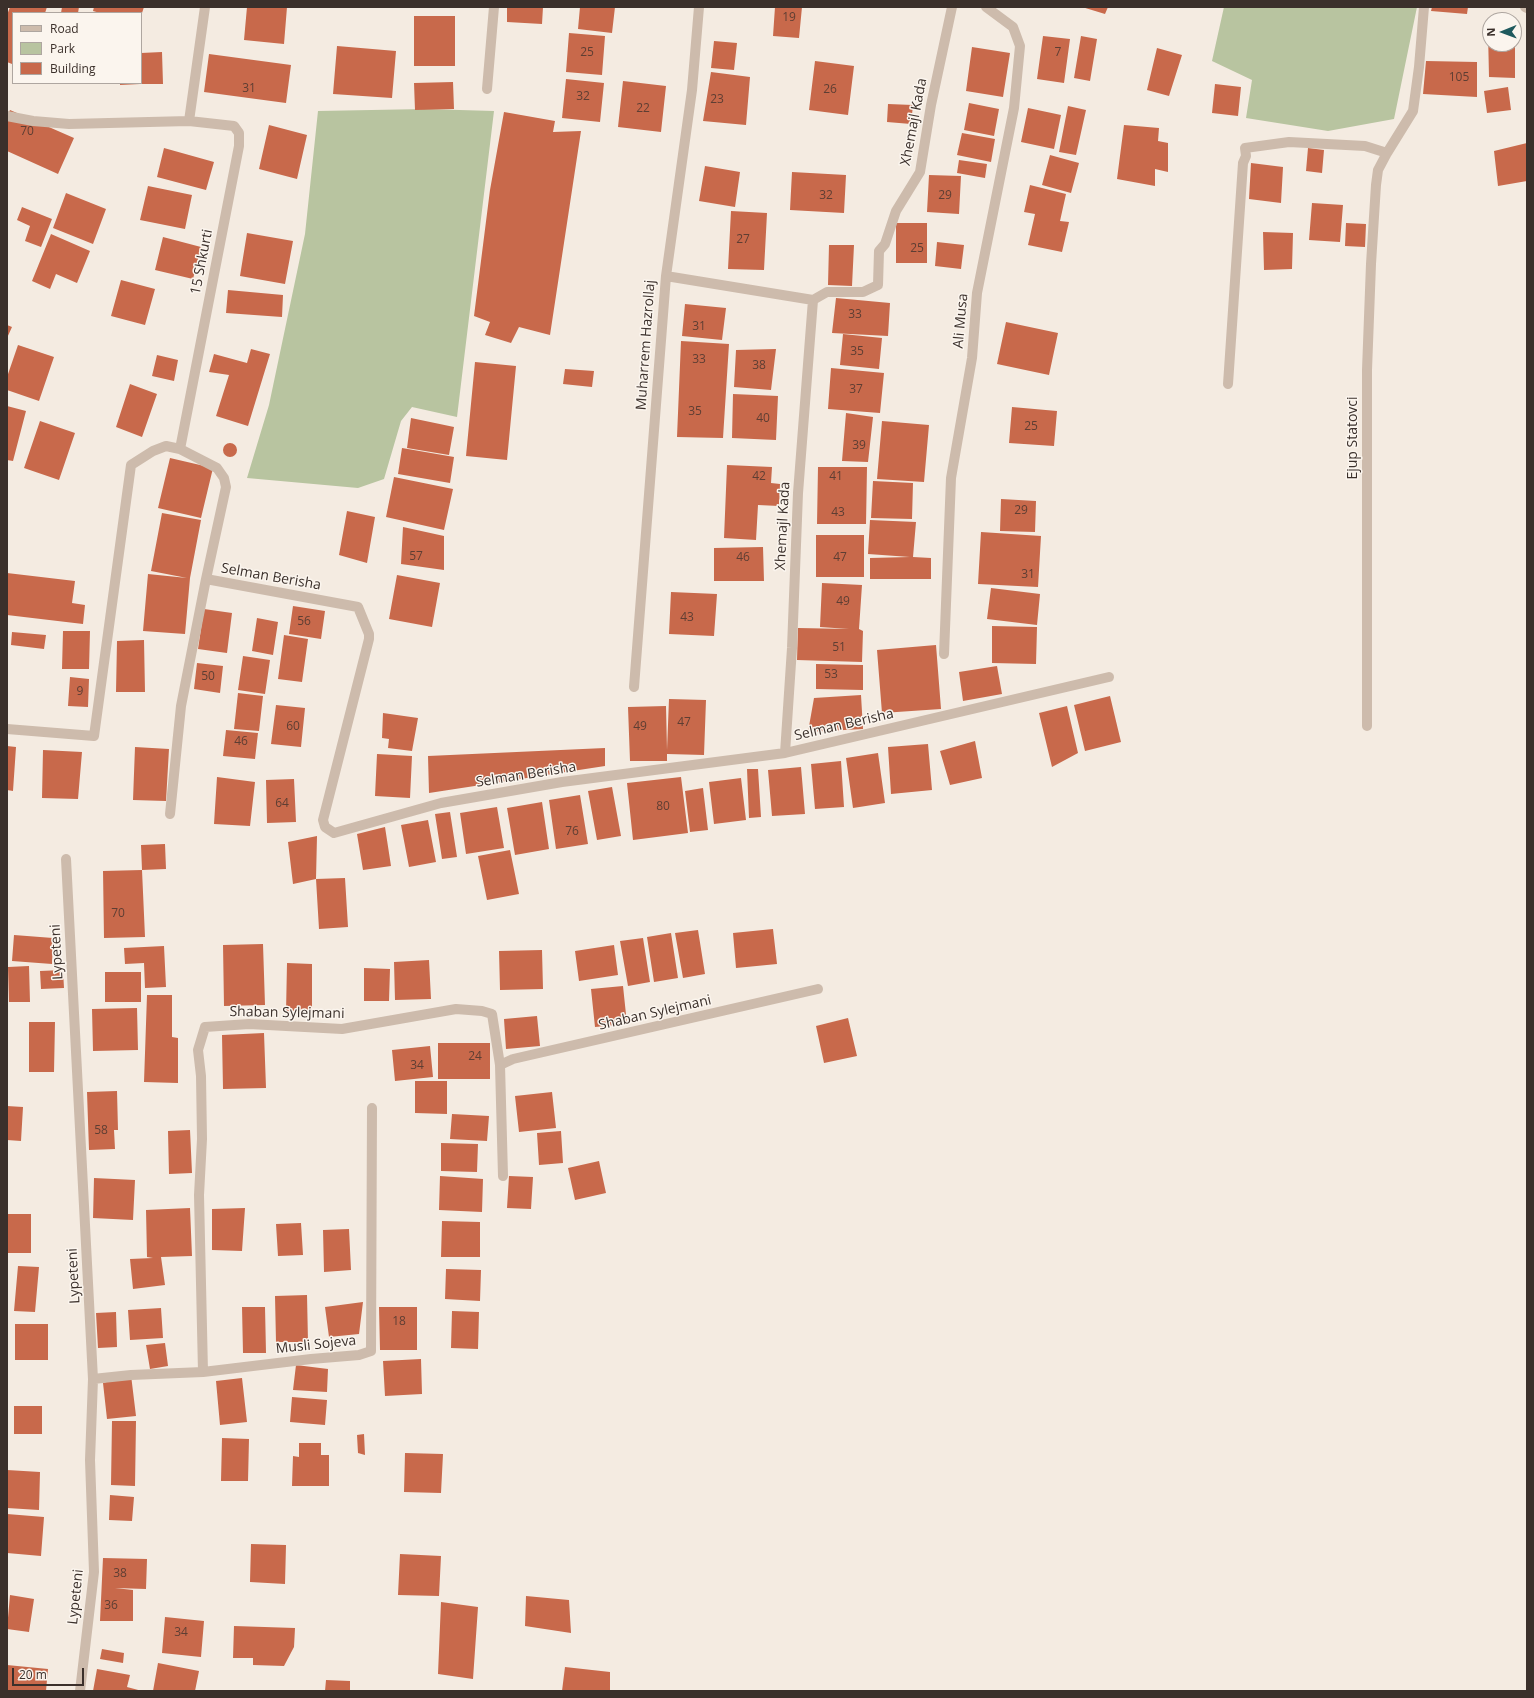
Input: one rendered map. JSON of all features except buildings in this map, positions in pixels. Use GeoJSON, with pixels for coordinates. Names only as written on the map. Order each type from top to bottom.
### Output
{"type":"FeatureCollection","features":[{"type":"Feature","properties":{"kind":"street"},"geometry":{"type":"LineString","coordinates":[[189,121],[205,7]]}},
{"type":"Feature","properties":{"kind":"street"},"geometry":{"type":"LineString","coordinates":[[487,88],[494,7]]}},
{"type":"Feature","properties":{"kind":"street","name":"Muharrem Hazrollaj"},"geometry":{"type":"LineString","coordinates":[[634,687],[666,276],[691,97],[699,7]]}},
{"type":"Feature","properties":{"kind":"street","name":"Xhemajl Kada"},"geometry":{"type":"LineString","coordinates":[[785,753],[798,493],[813,300],[827,292],[863,292],[878,285],[879,252],[885,244],[896,211],[920,172],[930,105],[952,7]]}},
{"type":"Feature","properties":{"kind":"street","name":"Ali Musa"},"geometry":{"type":"LineString","coordinates":[[944,654],[951,478],[972,358],[977,293],[1014,108],[1020,46],[1013,28],[986,7]]}},
{"type":"Feature","properties":{"kind":"street","name":"Ejup Statovci"},"geometry":{"type":"LineString","coordinates":[[1367,726],[1367,370],[1370,272],[1376,185],[1378,170],[1413,111],[1419,67],[1424,7]]}},
{"type":"Feature","properties":{"kind":"street","name":"15 Shkurti"},"geometry":{"type":"LineString","coordinates":[[7,116],[33,121],[69,124],[189,121],[234,126],[239,133],[239,146],[180,449]]}},
{"type":"Feature","properties":{"kind":"street"},"geometry":{"type":"LineString","coordinates":[[1228,384],[1243,163],[1246,156],[1244,148],[1289,142],[1365,146],[1387,153]]}},
{"type":"Feature","properties":{"kind":"street"},"geometry":{"type":"LineString","coordinates":[[666,276],[813,300]]}},
{"type":"Feature","properties":{"kind":"street","name":"Selman Berisha"},"geometry":{"type":"LineString","coordinates":[[7,729],[94,736],[131,465],[153,451],[166,446],[180,449],[217,468],[224,478],[226,487],[181,706],[170,814]]}},
{"type":"Feature","properties":{"kind":"street","name":"Selman Berisha"},"geometry":{"type":"LineString","coordinates":[[206,579],[358,607],[369,639],[323,820],[325,827],[334,833],[441,803],[562,782],[785,753],[1109,677]]}},
{"type":"Feature","properties":{"kind":"street","name":"Lypeteni"},"geometry":{"type":"LineString","coordinates":[[66,859],[93,1379],[90,1460],[94,1572],[80,1691]]}},
{"type":"Feature","properties":{"kind":"street","name":"Shaban Sylejmani"},"geometry":{"type":"LineString","coordinates":[[500,1065],[513,1059],[818,989]]}},
{"type":"Feature","properties":{"kind":"street","name":"Shaban Sylejmani"},"geometry":{"type":"LineString","coordinates":[[203,1372],[199,1195],[201,1124],[198,1050],[205,1027],[249,1024],[342,1029],[456,1009],[482,1011],[492,1014],[500,1065],[503,1176]]}},
{"type":"Feature","properties":{"kind":"street","name":"Musli Sojeva"},"geometry":{"type":"LineString","coordinates":[[93,1379],[131,1375],[203,1372],[311,1359],[359,1355],[371,1351],[372,1108]]}},
{"type":"Feature","properties":{"kind":"green space"},"geometry":{"type":"Polygon","coordinates":[[[1224,7],[1417,7],[1394,119],[1328,131],[1246,118],[1252,80],[1212,61],[1224,7]]]}},
{"type":"Feature","properties":{"kind":"green space"},"geometry":{"type":"Polygon","coordinates":[[[425,109],[494,111],[457,417],[412,407],[401,421],[384,479],[358,488],[247,478],[269,405],[305,234],[318,111],[425,109]]]}}]}
